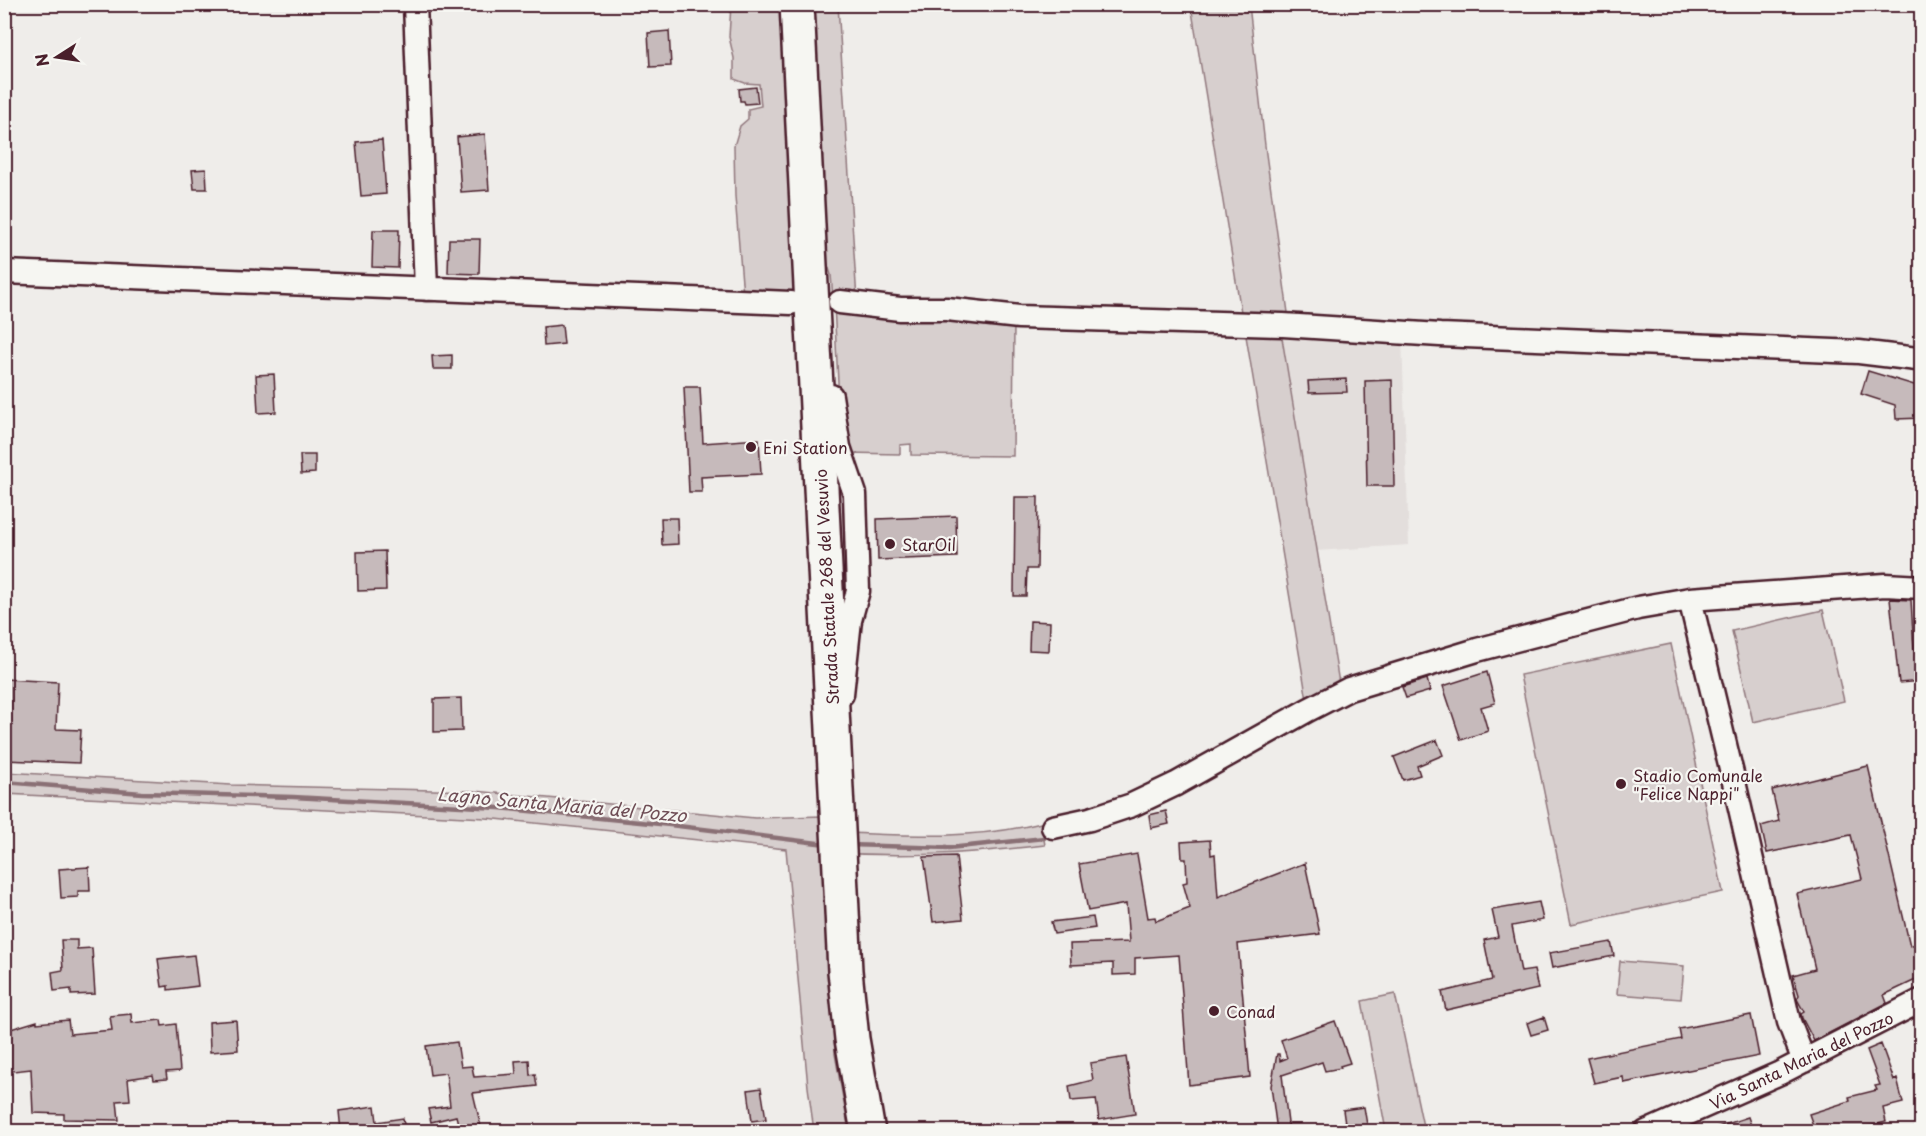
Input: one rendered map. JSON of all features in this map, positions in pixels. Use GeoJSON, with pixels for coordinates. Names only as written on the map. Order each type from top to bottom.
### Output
{"type":"FeatureCollection","features":[{"type":"Feature","properties":{"kind":"highway","name":"Strada Statale 268 del Vesuvio"},"geometry":{"type":"LineString","coordinates":[[797,4],[801,291],[834,748],[852,1039],[868,1131]]}},
{"type":"Feature","properties":{"kind":"street"},"geometry":{"type":"LineString","coordinates":[[415,4],[426,290]]}},
{"type":"Feature","properties":{"kind":"street"},"geometry":{"type":"LineString","coordinates":[[4,272],[426,290],[801,291]]}},
{"type":"Feature","properties":{"kind":"street"},"geometry":{"type":"LineString","coordinates":[[840,302],[900,309],[947,309],[1030,318],[1283,326],[1440,335],[1859,352],[1917,360],[1922,358]]}},
{"type":"Feature","properties":{"kind":"street"},"geometry":{"type":"LineString","coordinates":[[1053,827],[1090,819],[1132,805],[1176,784],[1349,689],[1477,650],[1638,608],[1690,599],[1885,585],[1922,587]]}},
{"type":"Feature","properties":{"kind":"street"},"geometry":{"type":"LineString","coordinates":[[1690,599],[1789,1022],[1804,1061]]}},
{"type":"Feature","properties":{"kind":"street","name":"Via Santa Maria del Pozzo"},"geometry":{"type":"LineString","coordinates":[[1646,1131],[1780,1073],[1922,1000]]}},
{"type":"Feature","properties":{"kind":"shaded area"},"geometry":{"type":"Polygon","coordinates":[[[731,5],[782,5],[797,298],[743,295],[735,196],[734,146],[740,126],[748,119],[748,109],[761,106],[759,84],[734,79],[734,58],[729,37],[731,5]]]}},
{"type":"Feature","properties":{"kind":"shaded area"},"geometry":{"type":"Polygon","coordinates":[[[810,5],[838,5],[857,300],[833,299],[831,275],[823,249],[810,5]]]}},
{"type":"Feature","properties":{"kind":"shaded area"},"geometry":{"type":"Polygon","coordinates":[[[1191,5],[1249,5],[1266,154],[1289,320],[1242,318],[1191,5]]]}},
{"type":"Feature","properties":{"kind":"shaded area"},"geometry":{"type":"Polygon","coordinates":[[[834,304],[1014,320],[1013,456],[911,455],[911,444],[900,445],[900,454],[846,453],[840,421],[834,304]]]}},
{"type":"Feature","properties":{"kind":"shaded area"},"geometry":{"type":"Polygon","coordinates":[[[1245,330],[1281,332],[1339,683],[1307,700],[1245,330]]]}},
{"type":"Feature","properties":{"kind":"shaded area"},"geometry":{"type":"Polygon","coordinates":[[[1281,332],[1402,338],[1409,545],[1316,551],[1281,332]]]}},
{"type":"Feature","properties":{"kind":"shaded area"},"geometry":{"type":"Polygon","coordinates":[[[1823,610],[1844,701],[1753,722],[1732,631],[1823,610]]]}},
{"type":"Feature","properties":{"kind":"shaded area","name":"Stadio Comunale \"Felice Nappi\""},"geometry":{"type":"Polygon","coordinates":[[[1671,644],[1723,892],[1571,924],[1520,675],[1671,644]]]}},
{"type":"Feature","properties":{"kind":"shaded area"},"geometry":{"type":"Polygon","coordinates":[[[4,772],[231,785],[475,791],[755,818],[822,816],[824,832],[960,835],[1014,829],[1041,823],[1045,845],[934,854],[880,855],[824,852],[835,1054],[849,1131],[814,1131],[786,849],[486,818],[5,794],[4,772]]]}},
{"type":"Feature","properties":{"kind":"shaded area"},"geometry":{"type":"Polygon","coordinates":[[[1620,961],[1684,966],[1681,999],[1617,994],[1620,961]]]}},
{"type":"Feature","properties":{"kind":"shaded area"},"geometry":{"type":"Polygon","coordinates":[[[1395,994],[1424,1131],[1386,1131],[1362,1001],[1395,994]]]}},
{"type":"Feature","properties":{"kind":"building"},"geometry":{"type":"Polygon","coordinates":[[[669,31],[671,66],[650,67],[648,33],[669,31]]]}},
{"type":"Feature","properties":{"kind":"building"},"geometry":{"type":"Polygon","coordinates":[[[756,87],[758,103],[745,104],[744,101],[740,101],[739,89],[756,87]]]}},
{"type":"Feature","properties":{"kind":"building"},"geometry":{"type":"Polygon","coordinates":[[[485,134],[489,190],[461,192],[457,137],[485,134]]]}},
{"type":"Feature","properties":{"kind":"building"},"geometry":{"type":"Polygon","coordinates":[[[382,140],[386,194],[361,196],[356,142],[382,140]]]}},
{"type":"Feature","properties":{"kind":"building"},"geometry":{"type":"Polygon","coordinates":[[[206,169],[207,189],[194,189],[192,170],[206,169]]]}},
{"type":"Feature","properties":{"kind":"building"},"geometry":{"type":"Polygon","coordinates":[[[373,230],[399,230],[398,268],[372,267],[373,230]]]}},
{"type":"Feature","properties":{"kind":"building"},"geometry":{"type":"Polygon","coordinates":[[[449,239],[480,239],[479,274],[448,273],[449,239]]]}},
{"type":"Feature","properties":{"kind":"building"},"geometry":{"type":"Polygon","coordinates":[[[562,325],[564,344],[544,346],[543,327],[562,325]]]}},
{"type":"Feature","properties":{"kind":"building"},"geometry":{"type":"Polygon","coordinates":[[[452,355],[452,369],[433,369],[432,356],[452,355]]]}},
{"type":"Feature","properties":{"kind":"building"},"geometry":{"type":"Polygon","coordinates":[[[1868,371],[1921,387],[1922,418],[1896,419],[1895,405],[1861,394],[1868,371]]]}},
{"type":"Feature","properties":{"kind":"building"},"geometry":{"type":"Polygon","coordinates":[[[274,374],[276,412],[258,413],[256,375],[274,374]]]}},
{"type":"Feature","properties":{"kind":"building"},"geometry":{"type":"Polygon","coordinates":[[[1346,379],[1347,392],[1309,393],[1308,381],[1346,379]]]}},
{"type":"Feature","properties":{"kind":"building"},"geometry":{"type":"Polygon","coordinates":[[[1392,380],[1394,486],[1367,486],[1365,381],[1392,380]]]}},
{"type":"Feature","properties":{"kind":"building"},"geometry":{"type":"Polygon","coordinates":[[[684,387],[700,387],[703,443],[759,439],[761,474],[701,477],[702,492],[689,492],[684,387]]]}},
{"type":"Feature","properties":{"kind":"building"},"geometry":{"type":"Polygon","coordinates":[[[300,455],[315,455],[315,473],[301,474],[300,455]]]}},
{"type":"Feature","properties":{"kind":"building"},"geometry":{"type":"Polygon","coordinates":[[[1015,497],[1038,497],[1037,569],[1027,569],[1026,596],[1014,596],[1015,497]]]}},
{"type":"Feature","properties":{"kind":"building"},"geometry":{"type":"Polygon","coordinates":[[[956,516],[957,557],[878,560],[877,519],[956,516]]]}},
{"type":"Feature","properties":{"kind":"building"},"geometry":{"type":"Polygon","coordinates":[[[661,518],[677,518],[678,544],[662,545],[661,518]]]}},
{"type":"Feature","properties":{"kind":"building"},"geometry":{"type":"Polygon","coordinates":[[[385,551],[386,590],[358,591],[357,552],[385,551]]]}},
{"type":"Feature","properties":{"kind":"building"},"geometry":{"type":"Polygon","coordinates":[[[1890,599],[1911,600],[1914,650],[1922,650],[1922,681],[1899,683],[1890,599]]]}},
{"type":"Feature","properties":{"kind":"building"},"geometry":{"type":"Polygon","coordinates":[[[1030,621],[1050,622],[1049,651],[1029,650],[1030,621]]]}},
{"type":"Feature","properties":{"kind":"building"},"geometry":{"type":"Polygon","coordinates":[[[1487,672],[1495,703],[1481,707],[1488,731],[1461,740],[1443,686],[1487,672]]]}},
{"type":"Feature","properties":{"kind":"building"},"geometry":{"type":"Polygon","coordinates":[[[4,679],[58,682],[56,729],[81,730],[79,763],[4,760],[4,679]]]}},
{"type":"Feature","properties":{"kind":"building"},"geometry":{"type":"Polygon","coordinates":[[[1427,679],[1430,691],[1406,698],[1402,687],[1427,679]]]}},
{"type":"Feature","properties":{"kind":"building"},"geometry":{"type":"Polygon","coordinates":[[[461,698],[462,731],[434,732],[434,699],[461,698]]]}},
{"type":"Feature","properties":{"kind":"building"},"geometry":{"type":"Polygon","coordinates":[[[1437,740],[1443,755],[1417,766],[1420,775],[1403,780],[1394,757],[1437,740]]]}},
{"type":"Feature","properties":{"kind":"building"},"geometry":{"type":"Polygon","coordinates":[[[1868,766],[1910,946],[1922,941],[1922,977],[1884,995],[1887,1003],[1814,1041],[1802,1018],[1801,1014],[1804,1012],[1797,999],[1799,995],[1793,975],[1815,969],[1797,894],[1862,879],[1851,835],[1767,853],[1761,826],[1779,821],[1772,790],[1868,766]]]}},
{"type":"Feature","properties":{"kind":"building"},"geometry":{"type":"Polygon","coordinates":[[[1166,811],[1169,824],[1151,828],[1149,815],[1166,811]]]}},
{"type":"Feature","properties":{"kind":"building","name":"Conad"},"geometry":{"type":"Polygon","coordinates":[[[1210,840],[1211,855],[1215,854],[1218,897],[1305,863],[1320,934],[1238,944],[1250,1077],[1189,1085],[1179,955],[1135,958],[1135,974],[1113,975],[1113,963],[1071,965],[1070,944],[1129,942],[1126,904],[1088,911],[1079,864],[1137,854],[1148,918],[1155,917],[1156,921],[1190,908],[1183,883],[1187,882],[1186,859],[1182,859],[1181,842],[1210,840]]]}},
{"type":"Feature","properties":{"kind":"building"},"geometry":{"type":"Polygon","coordinates":[[[956,856],[963,919],[933,922],[924,857],[956,856]]]}},
{"type":"Feature","properties":{"kind":"building"},"geometry":{"type":"Polygon","coordinates":[[[89,867],[90,891],[78,891],[78,897],[61,898],[59,869],[89,867]]]}},
{"type":"Feature","properties":{"kind":"building"},"geometry":{"type":"Polygon","coordinates":[[[1539,902],[1543,920],[1512,926],[1521,972],[1534,970],[1538,989],[1446,1010],[1442,992],[1492,980],[1484,940],[1498,937],[1492,910],[1539,902]]]}},
{"type":"Feature","properties":{"kind":"building"},"geometry":{"type":"Polygon","coordinates":[[[1093,917],[1095,928],[1054,934],[1051,922],[1093,917]]]}},
{"type":"Feature","properties":{"kind":"building"},"geometry":{"type":"Polygon","coordinates":[[[61,940],[77,940],[77,949],[92,948],[95,994],[71,995],[71,989],[54,991],[52,972],[63,970],[61,940]]]}},
{"type":"Feature","properties":{"kind":"building"},"geometry":{"type":"Polygon","coordinates":[[[1611,942],[1614,956],[1552,968],[1549,953],[1611,942]]]}},
{"type":"Feature","properties":{"kind":"building"},"geometry":{"type":"Polygon","coordinates":[[[194,955],[198,986],[168,990],[168,986],[162,987],[158,959],[194,955]]]}},
{"type":"Feature","properties":{"kind":"building"},"geometry":{"type":"Polygon","coordinates":[[[131,1014],[132,1023],[161,1020],[162,1026],[176,1024],[180,1071],[166,1072],[167,1079],[154,1080],[153,1075],[128,1079],[130,1100],[117,1101],[119,1120],[64,1119],[64,1114],[33,1113],[31,1069],[4,1072],[4,1031],[37,1021],[37,1023],[68,1020],[70,1034],[112,1030],[110,1016],[131,1014]]]}},
{"type":"Feature","properties":{"kind":"building"},"geometry":{"type":"Polygon","coordinates":[[[1751,1015],[1759,1056],[1624,1083],[1623,1077],[1594,1083],[1587,1058],[1681,1039],[1679,1029],[1751,1015]]]}},
{"type":"Feature","properties":{"kind":"building"},"geometry":{"type":"Polygon","coordinates":[[[1544,1017],[1548,1030],[1531,1035],[1527,1023],[1544,1017]]]}},
{"type":"Feature","properties":{"kind":"building"},"geometry":{"type":"Polygon","coordinates":[[[236,1020],[238,1050],[210,1052],[209,1022],[236,1020]]]}},
{"type":"Feature","properties":{"kind":"building"},"geometry":{"type":"Polygon","coordinates":[[[1335,1021],[1350,1063],[1340,1066],[1341,1068],[1325,1071],[1322,1062],[1282,1075],[1289,1131],[1277,1131],[1271,1086],[1277,1054],[1279,1054],[1280,1061],[1287,1058],[1281,1040],[1335,1021]]]}},
{"type":"Feature","properties":{"kind":"building"},"geometry":{"type":"Polygon","coordinates":[[[457,1042],[461,1067],[472,1066],[474,1077],[516,1074],[515,1061],[529,1060],[530,1075],[535,1074],[537,1086],[473,1093],[482,1131],[460,1131],[456,1116],[431,1122],[428,1109],[450,1106],[446,1073],[430,1075],[426,1046],[457,1042]]]}},
{"type":"Feature","properties":{"kind":"building"},"geometry":{"type":"Polygon","coordinates":[[[1881,1044],[1894,1080],[1897,1079],[1903,1103],[1883,1108],[1886,1122],[1851,1131],[1815,1131],[1809,1114],[1850,1101],[1849,1097],[1877,1090],[1875,1086],[1880,1085],[1867,1050],[1881,1044]]]}},
{"type":"Feature","properties":{"kind":"building"},"geometry":{"type":"Polygon","coordinates":[[[1126,1057],[1135,1114],[1099,1120],[1096,1099],[1071,1101],[1069,1086],[1093,1080],[1090,1063],[1126,1057]]]}},
{"type":"Feature","properties":{"kind":"building"},"geometry":{"type":"Polygon","coordinates":[[[761,1088],[766,1119],[752,1121],[748,1090],[761,1088]]]}},
{"type":"Feature","properties":{"kind":"building"},"geometry":{"type":"Polygon","coordinates":[[[375,1106],[377,1122],[403,1118],[405,1131],[341,1131],[339,1111],[375,1106]]]}},
{"type":"Feature","properties":{"kind":"building"},"geometry":{"type":"Polygon","coordinates":[[[1364,1107],[1368,1131],[1346,1131],[1343,1110],[1364,1107]]]}},
{"type":"Feature","properties":{"kind":"building"},"geometry":{"type":"Polygon","coordinates":[[[1748,1117],[1753,1131],[1712,1131],[1712,1129],[1748,1117]]]}},
{"type":"Feature","properties":{"kind":"waterway","name":"Lagno Santa Maria del Pozzo"},"geometry":{"type":"LineString","coordinates":[[4,782],[142,793],[293,797],[499,808],[670,825],[826,844]]}},
{"type":"Feature","properties":{"kind":"waterway","name":"Lagno Santa Maria del Pozzo"},"geometry":{"type":"LineString","coordinates":[[849,845],[949,848],[1044,838]]}},
{"type":"Feature","properties":{"kind":"place","name":"Eni Station"},"geometry":{"type":"Point","coordinates":[751,447]}},
{"type":"Feature","properties":{"kind":"place","name":"StarOil"},"geometry":{"type":"Point","coordinates":[890,544]}},
{"type":"Feature","properties":{"kind":"place","name":"Stadio Comunale \"Felice Nappi\""},"geometry":{"type":"Point","coordinates":[1621,784]}},
{"type":"Feature","properties":{"kind":"place","name":"Conad"},"geometry":{"type":"Point","coordinates":[1214,1011]}}]}
